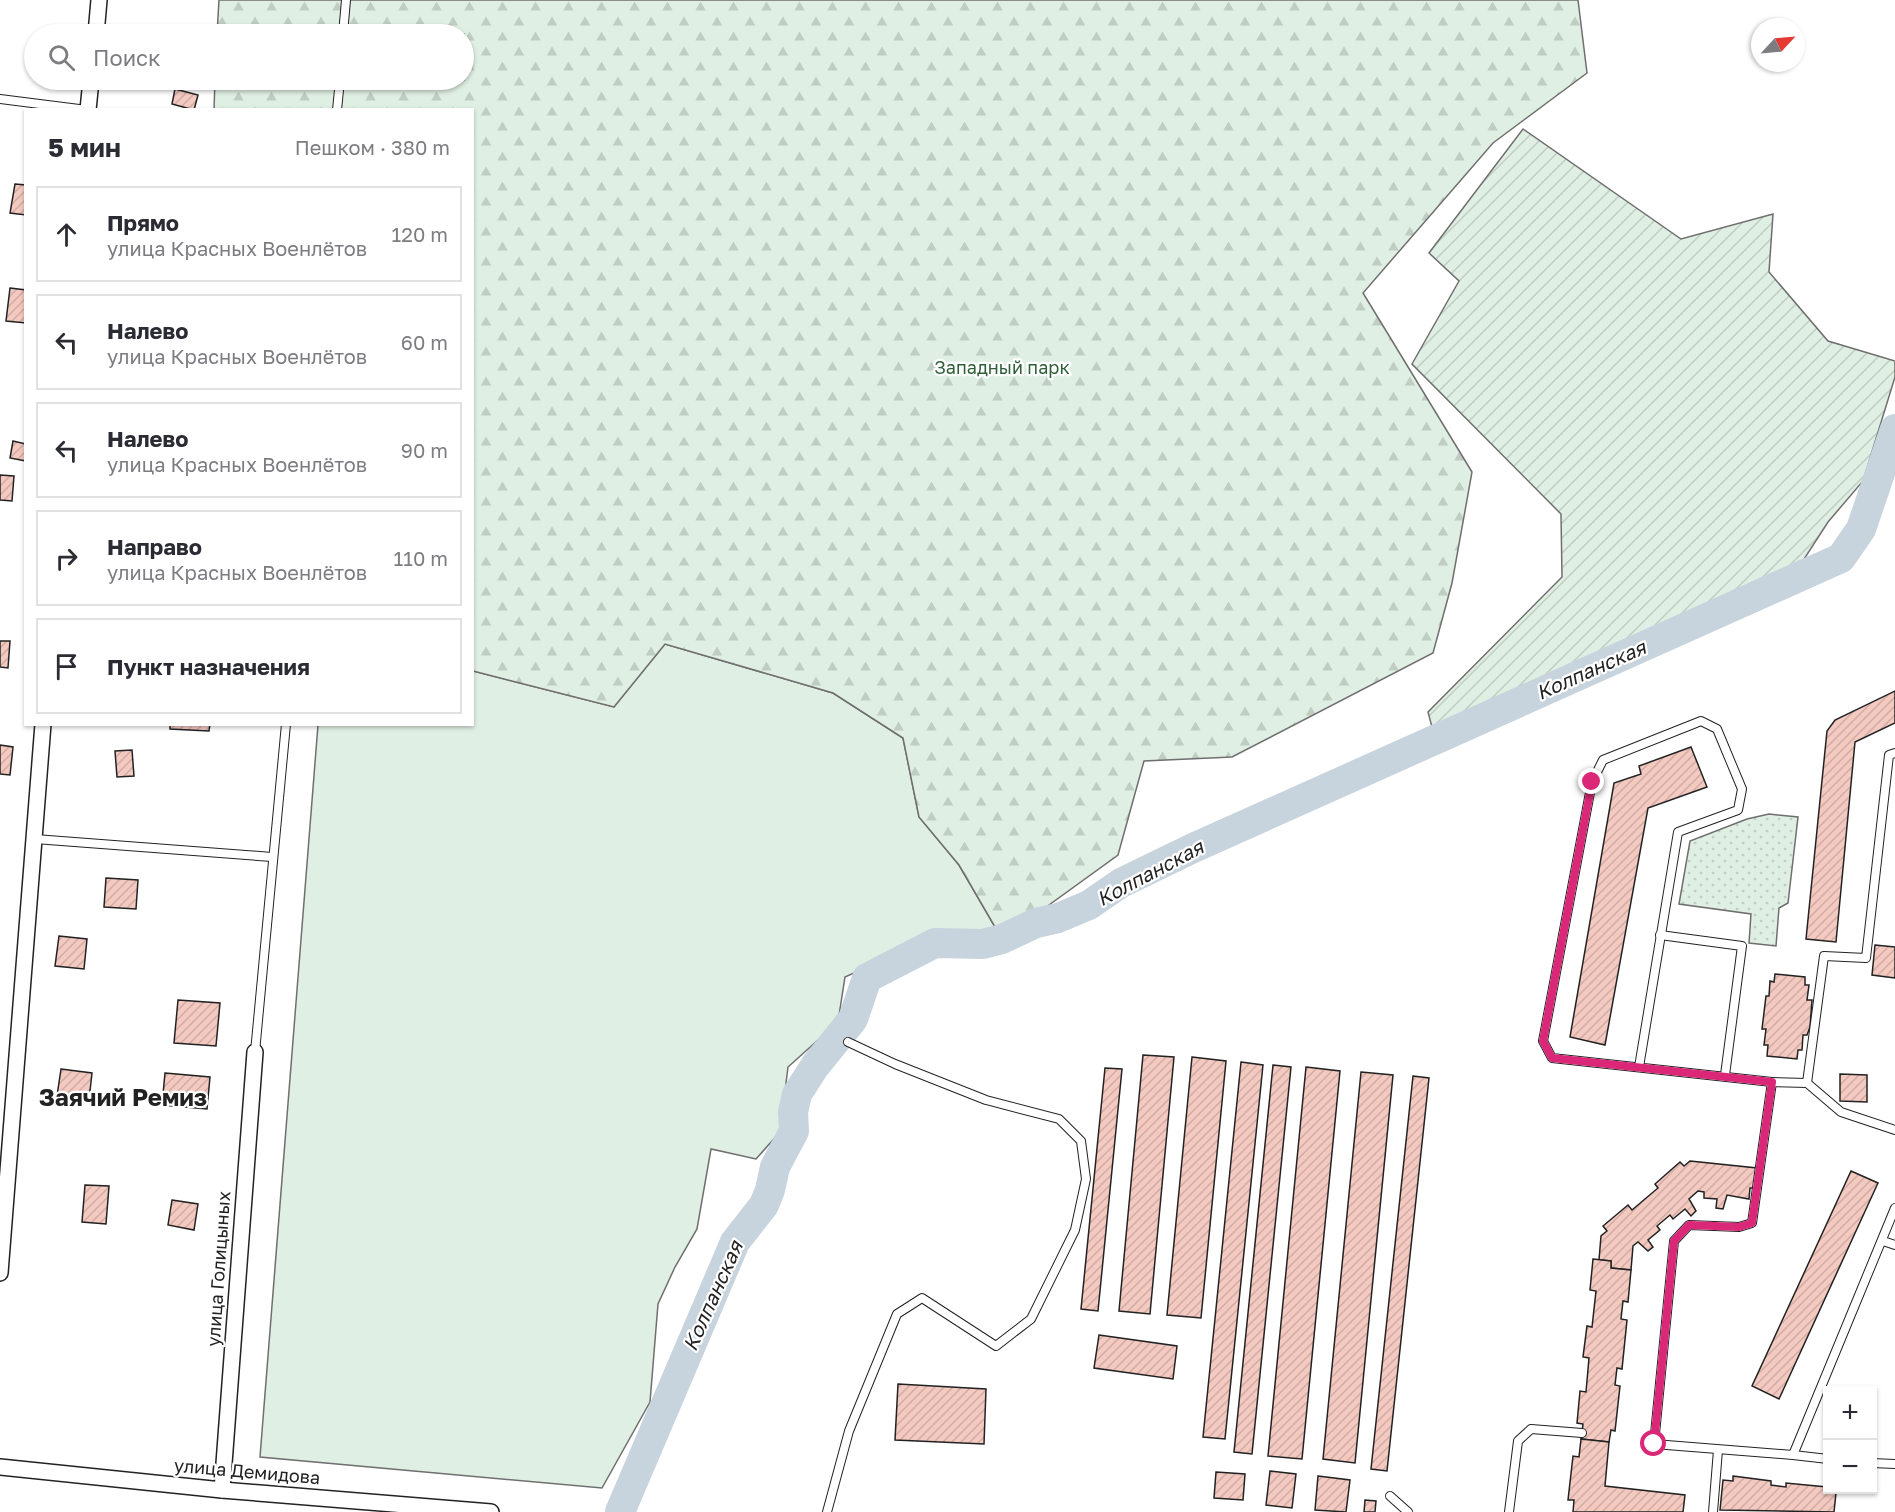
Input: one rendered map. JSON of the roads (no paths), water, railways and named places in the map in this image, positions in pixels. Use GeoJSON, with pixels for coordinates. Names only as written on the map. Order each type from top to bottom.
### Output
{"type":"FeatureCollection","features":[{"type":"Feature","properties":{"kind":"street"},"geometry":{"type":"LineString","coordinates":[[97,24],[99,0]]}},
{"type":"Feature","properties":{"kind":"street"},"geometry":{"type":"LineString","coordinates":[[87,108],[90,90]]}},
{"type":"Feature","properties":{"kind":"street"},"geometry":{"type":"LineString","coordinates":[[0,1273],[43,726]]}},
{"type":"Feature","properties":{"kind":"street","name":"улица Голицыных"},"geometry":{"type":"LineString","coordinates":[[222,1490],[255,1052]]}},
{"type":"Feature","properties":{"kind":"street","name":"улица Демидова"},"geometry":{"type":"LineString","coordinates":[[0,1467],[222,1490],[491,1512]]}},
{"type":"Feature","properties":{"kind":"lane"},"geometry":{"type":"LineString","coordinates":[[344,24],[346,0]]}},
{"type":"Feature","properties":{"kind":"lane"},"geometry":{"type":"LineString","coordinates":[[338,108],[339,90]]}},
{"type":"Feature","properties":{"kind":"lane"},"geometry":{"type":"LineString","coordinates":[[0,99],[71,108]]}},
{"type":"Feature","properties":{"kind":"lane"},"geometry":{"type":"LineString","coordinates":[[1639,1067],[1678,832],[1738,810],[1742,789],[1717,729],[1701,721],[1603,760],[1592,782],[1543,1041],[1552,1058],[1639,1067],[1725,1075],[1772,1082],[1807,1083],[1841,1112],[1895,1130]]}},
{"type":"Feature","properties":{"kind":"lane"},"geometry":{"type":"LineString","coordinates":[[255,1052],[286,726]]}},
{"type":"Feature","properties":{"kind":"lane"},"geometry":{"type":"LineString","coordinates":[[1807,1083],[1824,956],[1866,958],[1889,755],[1895,753]]}},
{"type":"Feature","properties":{"kind":"lane"},"geometry":{"type":"LineString","coordinates":[[35,839],[272,857]]}},
{"type":"Feature","properties":{"kind":"lane"},"geometry":{"type":"LineString","coordinates":[[1660,935],[1742,946],[1725,1075]]}},
{"type":"Feature","properties":{"kind":"lane"},"geometry":{"type":"LineString","coordinates":[[826,1512],[849,1431],[897,1314],[922,1298],[996,1346],[1031,1319],[1075,1230],[1086,1179],[1081,1141],[1059,1119],[986,1100],[895,1064],[848,1042]]}},
{"type":"Feature","properties":{"kind":"lane"},"geometry":{"type":"LineString","coordinates":[[1772,1082],[1752,1223],[1739,1227],[1689,1225],[1674,1241],[1654,1444],[1823,1459]]}},
{"type":"Feature","properties":{"kind":"lane"},"geometry":{"type":"LineString","coordinates":[[1793,1455],[1895,1208]]}},
{"type":"Feature","properties":{"kind":"lane"},"geometry":{"type":"LineString","coordinates":[[1883,1241],[1895,1245]]}},
{"type":"Feature","properties":{"kind":"lane"},"geometry":{"type":"LineString","coordinates":[[1509,1512],[1518,1441],[1532,1429],[1582,1433]]}},
{"type":"Feature","properties":{"kind":"lane"},"geometry":{"type":"LineString","coordinates":[[1713,1512],[1718,1450]]}},
{"type":"Feature","properties":{"kind":"lane"},"geometry":{"type":"LineString","coordinates":[[1877,1463],[1895,1464]]}},
{"type":"Feature","properties":{"kind":"lane"},"geometry":{"type":"LineString","coordinates":[[1390,1496],[1408,1512]]}},
{"type":"Feature","properties":{"kind":"waterway","name":"Колпанская"},"geometry":{"type":"LineString","coordinates":[[620,1512],[735,1242],[764,1205],[775,1167],[794,1131],[793,1112],[797,1094],[815,1066],[853,1019],[867,978],[935,943],[983,944],[1002,939],[1036,923],[1058,918],[1089,905],[1121,883],[1191,849],[1841,558],[1861,529],[1895,429]]}},
{"type":"Feature","properties":{"kind":"district","name":"Заячий Ремиз"},"geometry":{"type":"Point","coordinates":[123,1098]}},
{"type":"Feature","properties":{"kind":"park label","name":"Западный парк"},"geometry":{"type":"Point","coordinates":[1002,368]}}]}
